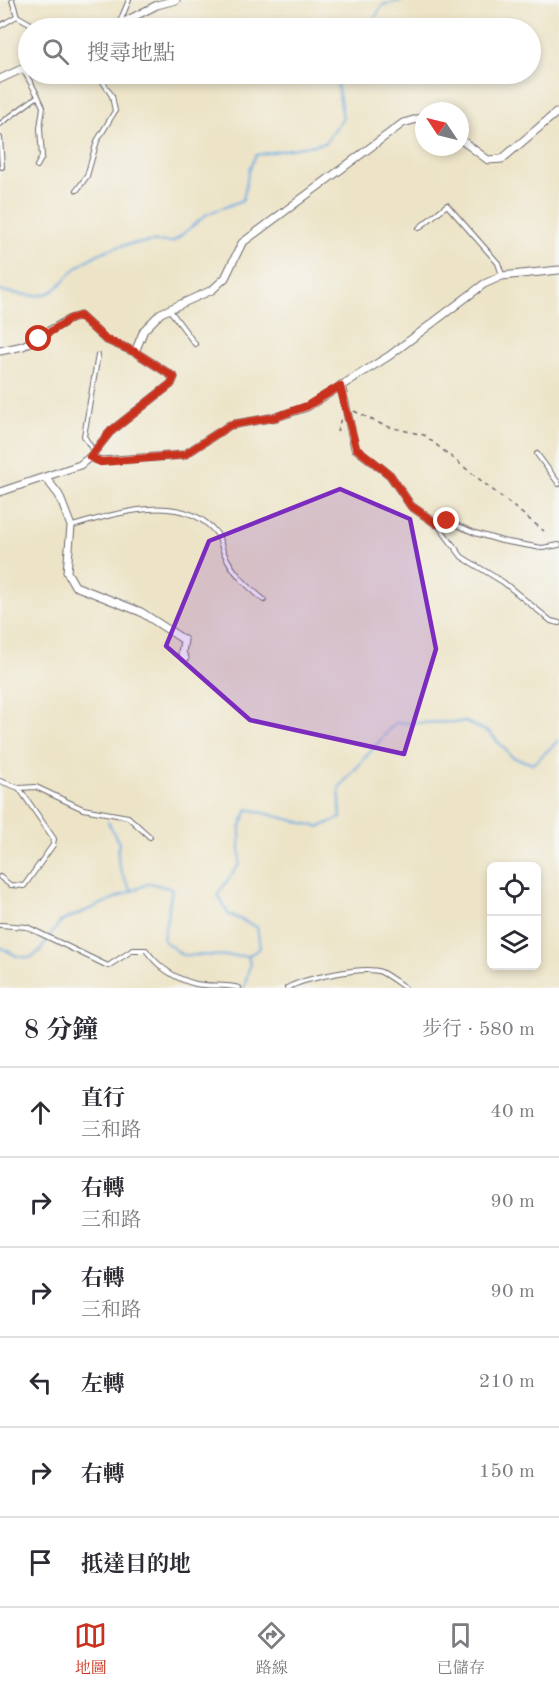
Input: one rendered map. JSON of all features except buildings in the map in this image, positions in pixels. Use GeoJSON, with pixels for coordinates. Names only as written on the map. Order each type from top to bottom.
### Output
{"type":"FeatureCollection","features":[{"type":"Feature","properties":{"kind":"street"},"geometry":{"type":"LineString","coordinates":[[132,18],[157,5],[176,0]]}},
{"type":"Feature","properties":{"kind":"street"},"geometry":{"type":"LineString","coordinates":[[0,79],[18,71]]}},
{"type":"Feature","properties":{"kind":"street"},"geometry":{"type":"LineString","coordinates":[[469,146],[488,160],[502,159],[555,113]]}},
{"type":"Feature","properties":{"kind":"street"},"geometry":{"type":"LineString","coordinates":[[135,352],[144,330],[169,309],[212,290],[225,278],[242,243],[403,123],[415,120]]}},
{"type":"Feature","properties":{"kind":"street"},"geometry":{"type":"LineString","coordinates":[[92,454],[101,462],[184,455],[230,425],[276,417],[307,406],[432,326],[484,284],[502,276],[559,270]]}},
{"type":"Feature","properties":{"kind":"street"},"geometry":{"type":"LineString","coordinates":[[0,351],[23,346],[70,319],[80,316],[105,339],[135,352],[174,377],[171,384],[110,432],[80,465],[0,492]]}},
{"type":"Feature","properties":{"kind":"street"},"geometry":{"type":"LineString","coordinates":[[340,386],[356,448],[390,475],[411,506],[437,524]]}},
{"type":"Feature","properties":{"kind":"street"},"geometry":{"type":"LineString","coordinates":[[45,477],[59,495],[71,526],[67,572],[75,586],[141,612],[175,633],[183,639],[182,653],[185,658]]}},
{"type":"Feature","properties":{"kind":"lane"},"geometry":{"type":"LineString","coordinates":[[12,0],[17,16],[20,18]]}},
{"type":"Feature","properties":{"kind":"lane"},"geometry":{"type":"LineString","coordinates":[[120,18],[129,0]]}},
{"type":"Feature","properties":{"kind":"lane"},"geometry":{"type":"LineString","coordinates":[[0,26],[17,16]]}},
{"type":"Feature","properties":{"kind":"lane"},"geometry":{"type":"LineString","coordinates":[[33,84],[43,106],[40,128],[42,158],[36,166]]}},
{"type":"Feature","properties":{"kind":"lane"},"geometry":{"type":"LineString","coordinates":[[77,190],[87,176],[97,141],[115,111],[112,96],[104,84]]}},
{"type":"Feature","properties":{"kind":"lane"},"geometry":{"type":"LineString","coordinates":[[0,124],[38,96]]}},
{"type":"Feature","properties":{"kind":"lane"},"geometry":{"type":"LineString","coordinates":[[0,138],[2,167]]}},
{"type":"Feature","properties":{"kind":"lane"},"geometry":{"type":"LineString","coordinates":[[419,228],[447,205],[498,263],[502,276]]}},
{"type":"Feature","properties":{"kind":"lane"},"geometry":{"type":"LineString","coordinates":[[169,309],[195,344]]}},
{"type":"Feature","properties":{"kind":"lane"},"geometry":{"type":"LineString","coordinates":[[92,454],[84,436],[98,355]]}},
{"type":"Feature","properties":{"kind":"lane"},"geometry":{"type":"LineString","coordinates":[[537,454],[559,484]]}},
{"type":"Feature","properties":{"kind":"lane"},"geometry":{"type":"LineString","coordinates":[[71,526],[130,510],[152,508],[181,511],[208,524],[218,535],[237,579],[264,600]]}},
{"type":"Feature","properties":{"kind":"lane"},"geometry":{"type":"LineString","coordinates":[[559,545],[532,547],[475,533],[447,521],[437,524],[462,557],[503,582],[551,621],[559,623]]}},
{"type":"Feature","properties":{"kind":"lane"},"geometry":{"type":"LineString","coordinates":[[0,780],[19,788],[36,787],[83,809],[128,817],[150,837]]}},
{"type":"Feature","properties":{"kind":"lane"},"geometry":{"type":"LineString","coordinates":[[0,877],[10,885],[24,886],[53,845],[54,838],[19,788]]}},
{"type":"Feature","properties":{"kind":"lane"},"geometry":{"type":"LineString","coordinates":[[0,925],[27,927],[108,966],[133,950],[146,950],[154,961],[173,975],[195,986],[239,988]]}},
{"type":"Feature","properties":{"kind":"lane"},"geometry":{"type":"LineString","coordinates":[[287,988],[327,976],[371,970],[381,972],[405,988]]}},
{"type":"Feature","properties":{"kind":"path"},"geometry":{"type":"LineString","coordinates":[[337,432],[344,405],[385,426],[424,435],[544,531]]}},
{"type":"Feature","properties":{"kind":"highlighted area"},"geometry":{"type":"Polygon","coordinates":[[[340,489],[410,519],[436,649],[404,754],[250,720],[166,646],[209,541],[340,489]]]}},
{"type":"Feature","properties":{"kind":"waterway"},"geometry":{"type":"LineString","coordinates":[[375,18],[383,5],[403,0]]}},
{"type":"Feature","properties":{"kind":"waterway"},"geometry":{"type":"LineString","coordinates":[[0,291],[29,295],[46,294],[55,289],[78,267],[100,253],[135,243],[173,242],[207,214],[243,200],[249,170],[256,155],[325,143],[343,118],[337,84]]}},
{"type":"Feature","properties":{"kind":"waterway"},"geometry":{"type":"LineString","coordinates":[[0,947],[17,956],[30,958],[39,952],[60,922],[150,883],[172,889],[163,940],[182,955],[248,956],[260,948],[257,927],[228,914],[218,894],[240,863],[240,828],[248,809],[319,827],[341,818],[339,788],[395,723],[466,722],[490,733],[512,757],[533,764],[559,740]]}},
{"type":"Feature","properties":{"kind":"waterway"},"geometry":{"type":"LineString","coordinates":[[108,822],[119,843],[120,868],[132,891]]}},
{"type":"Feature","properties":{"kind":"waterway"},"geometry":{"type":"LineString","coordinates":[[244,988],[250,964],[248,956]]}},
{"type":"Feature","properties":{"kind":"route"},"geometry":{"type":"LineString","coordinates":[[39,339],[75,316],[80,316],[105,339],[135,352],[174,377],[171,384],[110,432],[90,457],[101,462],[137,457],[184,455],[230,425],[276,417],[307,406],[340,386],[356,448],[390,475],[411,506],[437,524],[447,521]]}}]}
